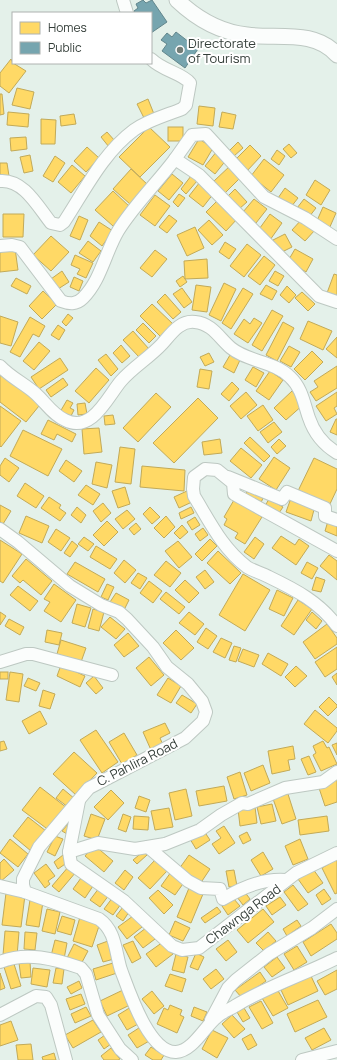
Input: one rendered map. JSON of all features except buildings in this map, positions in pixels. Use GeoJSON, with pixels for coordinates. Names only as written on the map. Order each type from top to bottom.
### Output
{"type":"FeatureCollection","features":[{"type":"Feature","properties":{"kind":"street"},"geometry":{"type":"LineString","coordinates":[[123,0],[127,12]]}},
{"type":"Feature","properties":{"kind":"street"},"geometry":{"type":"LineString","coordinates":[[177,0],[203,21],[217,28],[246,35],[307,38],[321,42],[337,55]]}},
{"type":"Feature","properties":{"kind":"street"},"geometry":{"type":"LineString","coordinates":[[0,181],[16,184],[29,194],[51,223],[60,225],[64,222],[102,164],[123,140],[139,127],[182,109],[186,105],[190,83],[187,79],[165,70],[152,60]]}},
{"type":"Feature","properties":{"kind":"street"},"geometry":{"type":"LineString","coordinates":[[0,246],[12,245],[20,247],[60,301],[71,304],[77,303],[86,295],[97,280],[103,262],[121,226],[192,135],[206,134],[264,197],[305,218],[337,239]]}},
{"type":"Feature","properties":{"kind":"street"},"geometry":{"type":"LineString","coordinates":[[175,158],[199,175],[319,296],[337,302]]}},
{"type":"Feature","properties":{"kind":"street"},"geometry":{"type":"LineString","coordinates":[[0,366],[36,394],[65,420],[76,424],[88,420],[107,403],[121,381],[152,354],[178,326],[187,322],[204,324],[216,331],[231,348],[271,365],[290,376],[297,386],[315,432],[323,442],[337,453]]}},
{"type":"Feature","properties":{"kind":"street"},"geometry":{"type":"LineString","coordinates":[[337,551],[234,494],[233,483],[217,470],[205,469],[199,472],[193,482],[194,496],[218,537],[234,556],[248,568],[295,590],[312,600],[337,626]]}},
{"type":"Feature","properties":{"kind":"street"},"geometry":{"type":"LineString","coordinates":[[223,475],[282,499],[287,492],[325,508],[326,516],[337,520]]}},
{"type":"Feature","properties":{"kind":"street","name":"C. Pahlira Road"},"geometry":{"type":"LineString","coordinates":[[0,530],[18,542],[70,586],[119,612],[127,619],[153,646],[167,667],[188,684],[205,707],[206,717],[185,738],[124,771],[94,784],[39,847],[23,879],[23,885],[26,892]]}},
{"type":"Feature","properties":{"kind":"street"},"geometry":{"type":"LineString","coordinates":[[0,662],[26,654],[33,654],[112,675]]}},
{"type":"Feature","properties":{"kind":"street"},"geometry":{"type":"LineString","coordinates":[[79,800],[69,852],[98,843],[135,849],[165,844],[194,833],[242,803],[248,804],[285,788],[317,783],[337,772]]}},
{"type":"Feature","properties":{"kind":"street"},"geometry":{"type":"LineString","coordinates":[[148,847],[188,881],[201,888],[220,889],[223,899],[241,888],[276,879],[286,880]]}},
{"type":"Feature","properties":{"kind":"street","name":"Chawnga Road"},"geometry":{"type":"LineString","coordinates":[[69,852],[69,858],[74,868],[117,895],[161,934],[168,943],[182,950],[199,948],[286,880],[307,867],[337,853]]}},
{"type":"Feature","properties":{"kind":"street"},"geometry":{"type":"LineString","coordinates":[[0,886],[26,892],[104,922],[113,937],[121,968],[137,1007],[154,1040],[162,1048],[170,1051],[182,1051],[189,1046]]}},
{"type":"Feature","properties":{"kind":"street"},"geometry":{"type":"LineString","coordinates":[[207,1026],[231,984],[265,956],[312,928],[337,909]]}},
{"type":"Feature","properties":{"kind":"street"},"geometry":{"type":"LineString","coordinates":[[0,962],[14,957],[28,956],[81,968],[86,974],[98,1015],[120,1049],[132,1060]]}},
{"type":"Feature","properties":{"kind":"street"},"geometry":{"type":"LineString","coordinates":[[181,1060],[189,1046],[217,1016],[246,999],[285,980],[337,958]]}},
{"type":"Feature","properties":{"kind":"street"},"geometry":{"type":"LineString","coordinates":[[0,1015],[36,996],[46,997],[51,1005],[66,1060]]}},
{"type":"Feature","properties":{"kind":"street"},"geometry":{"type":"LineString","coordinates":[[302,1060],[337,1051]]}},
{"type":"Feature","properties":{"kind":"place","name":"Directorate of Tourism"},"geometry":{"type":"Point","coordinates":[180,50]}}]}
